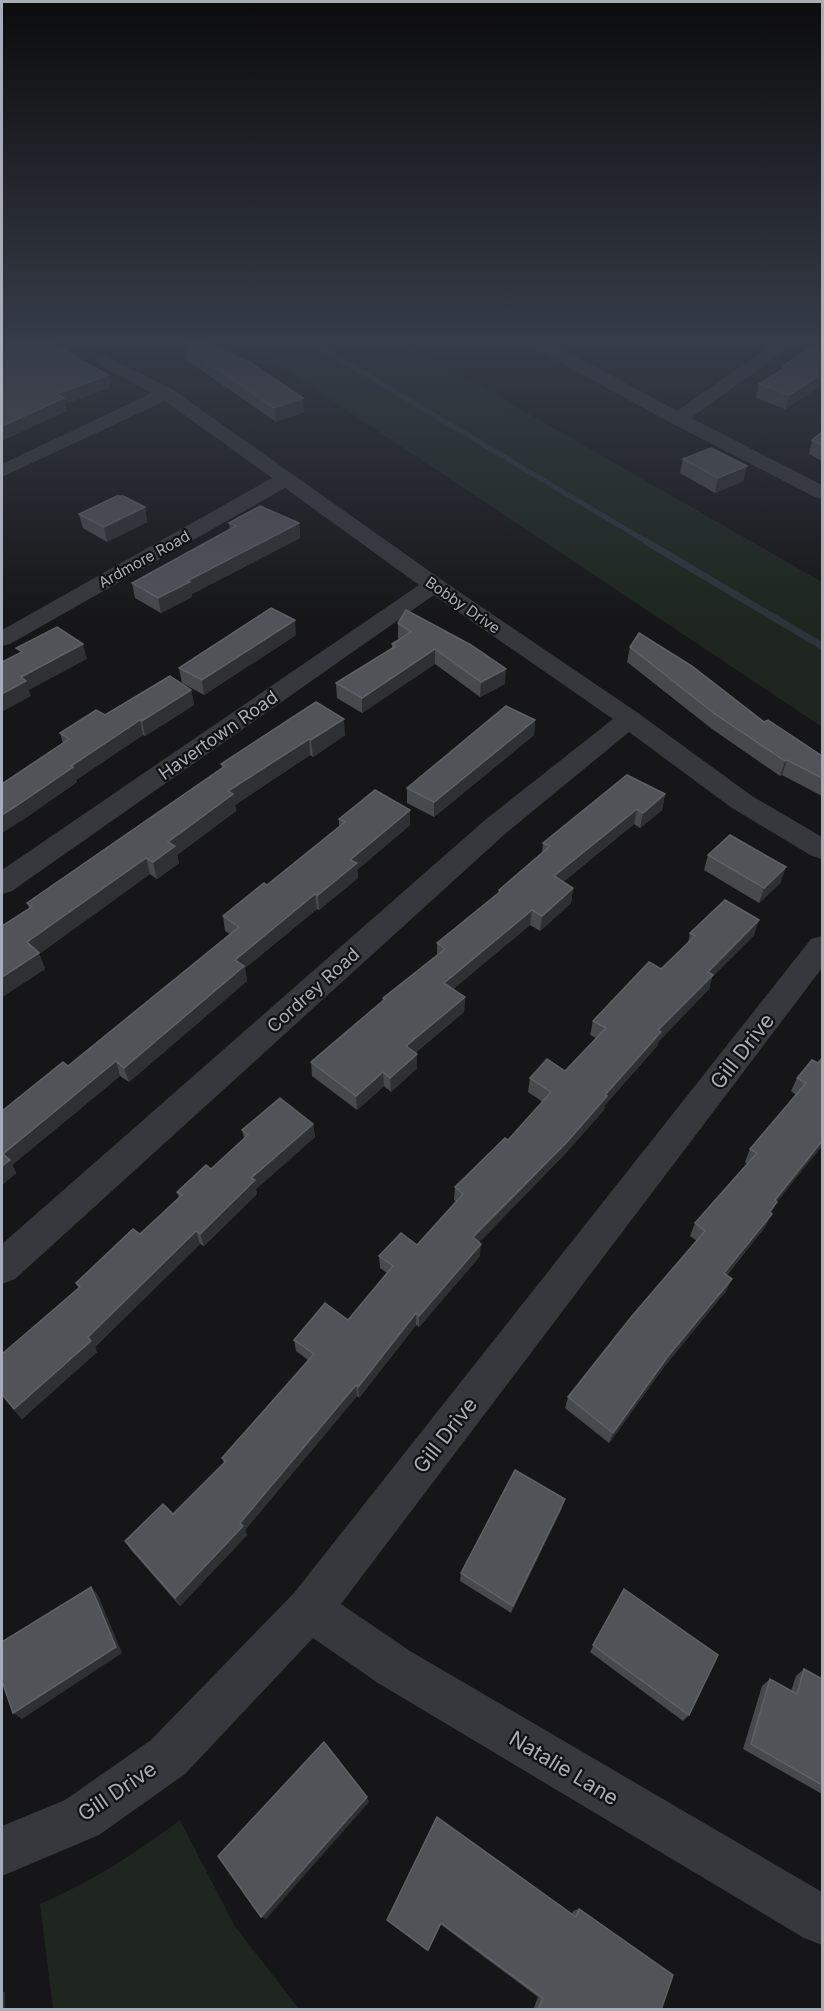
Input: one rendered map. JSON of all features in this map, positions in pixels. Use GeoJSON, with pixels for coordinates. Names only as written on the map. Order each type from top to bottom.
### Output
{"type":"FeatureCollection","features":[{"type":"Feature","properties":{"kind":"street"},"geometry":{"type":"LineString","coordinates":[[2,471],[80,434]]}},
{"type":"Feature","properties":{"kind":"street","name":"Bobby Drive"},"geometry":{"type":"LineString","coordinates":[[224,434],[434,585],[629,719],[742,802],[822,849]]}},
{"type":"Feature","properties":{"kind":"street"},"geometry":{"type":"LineString","coordinates":[[707,434],[822,493]]}},
{"type":"Feature","properties":{"kind":"street","name":"Ardmore Road"},"geometry":{"type":"LineString","coordinates":[[2,639],[287,478]]}},
{"type":"Feature","properties":{"kind":"street","name":"Havertown Road"},"geometry":{"type":"LineString","coordinates":[[2,884],[434,585]]}},
{"type":"Feature","properties":{"kind":"street","name":"Cordrey Road"},"geometry":{"type":"LineString","coordinates":[[2,1267],[495,827],[629,719]]}},
{"type":"Feature","properties":{"kind":"street","name":"Gill Drive"},"geometry":{"type":"LineString","coordinates":[[2,1851],[82,1818],[168,1757],[310,1609],[822,947]]}},
{"type":"Feature","properties":{"kind":"street","name":"Natalie Lane"},"geometry":{"type":"LineString","coordinates":[[310,1609],[394,1667],[822,1920]]}},
{"type":"Feature","properties":{"kind":"shaded area"},"geometry":{"type":"Polygon","coordinates":[[[382,434],[564,434],[822,582],[822,727],[382,434]]]}},
{"type":"Feature","properties":{"kind":"shaded area"},"geometry":{"type":"Polygon","coordinates":[[[180,1820],[234,1925],[299,2009],[53,2009],[40,1904],[113,1866],[180,1820]]]}},
{"type":"Feature","properties":{"kind":"building"},"geometry":{"type":"Polygon","coordinates":[[[820,434],[822,434],[822,445],[812,440],[820,434]]]}},
{"type":"Feature","properties":{"kind":"building"},"geometry":{"type":"Polygon","coordinates":[[[711,448],[747,466],[718,478],[683,459],[711,448]]]}},
{"type":"Feature","properties":{"kind":"building"},"geometry":{"type":"Polygon","coordinates":[[[117,496],[123,496],[145,507],[104,527],[79,514],[117,496]]]}},
{"type":"Feature","properties":{"kind":"building"},"geometry":{"type":"Polygon","coordinates":[[[260,506],[299,523],[158,598],[132,583],[236,526],[229,523],[260,506]]]}},
{"type":"Feature","properties":{"kind":"building"},"geometry":{"type":"Polygon","coordinates":[[[271,608],[295,620],[202,680],[179,668],[271,608]]]}},
{"type":"Feature","properties":{"kind":"building"},"geometry":{"type":"Polygon","coordinates":[[[406,610],[471,645],[506,669],[481,682],[435,649],[362,698],[336,683],[396,646],[392,644],[411,632],[398,623],[406,610]]]}},
{"type":"Feature","properties":{"kind":"building"},"geometry":{"type":"Polygon","coordinates":[[[57,627],[83,644],[21,677],[26,681],[2,694],[2,662],[22,652],[16,648],[57,627]]]}},
{"type":"Feature","properties":{"kind":"building"},"geometry":{"type":"Polygon","coordinates":[[[639,633],[692,666],[764,722],[768,720],[822,756],[822,778],[785,761],[715,714],[630,647],[639,633]]]}},
{"type":"Feature","properties":{"kind":"building"},"geometry":{"type":"Polygon","coordinates":[[[170,676],[191,690],[142,721],[140,720],[2,815],[2,784],[69,739],[60,733],[96,710],[105,715],[170,676]]]}},
{"type":"Feature","properties":{"kind":"building"},"geometry":{"type":"Polygon","coordinates":[[[316,702],[344,719],[228,791],[233,794],[168,842],[175,846],[153,862],[146,858],[27,942],[39,953],[2,977],[2,926],[32,907],[27,903],[225,766],[221,764],[316,702]]]}},
{"type":"Feature","properties":{"kind":"building"},"geometry":{"type":"Polygon","coordinates":[[[506,706],[535,720],[434,802],[407,788],[506,706]]]}},
{"type":"Feature","properties":{"kind":"building"},"geometry":{"type":"Polygon","coordinates":[[[627,775],[665,794],[643,813],[637,809],[554,876],[573,888],[542,916],[532,910],[444,983],[465,997],[406,1046],[417,1054],[390,1078],[383,1072],[356,1096],[311,1062],[385,999],[383,998],[445,949],[437,943],[501,891],[499,890],[550,846],[543,843],[627,775]]]}},
{"type":"Feature","properties":{"kind":"building"},"geometry":{"type":"Polygon","coordinates":[[[375,790],[410,810],[350,860],[357,863],[318,895],[315,894],[235,960],[244,966],[124,1068],[116,1061],[3,1154],[10,1160],[2,1166],[2,1111],[63,1062],[68,1066],[239,927],[223,916],[264,883],[267,885],[345,822],[339,819],[375,790]]]}},
{"type":"Feature","properties":{"kind":"building"},"geometry":{"type":"Polygon","coordinates":[[[730,835],[786,867],[764,888],[708,855],[730,835]]]}},
{"type":"Feature","properties":{"kind":"building"},"geometry":{"type":"Polygon","coordinates":[[[725,900],[759,920],[708,972],[713,975],[658,1030],[661,1032],[567,1142],[473,1237],[481,1244],[419,1316],[416,1313],[358,1387],[356,1385],[240,1523],[243,1526],[175,1598],[125,1541],[163,1504],[173,1514],[226,1461],[222,1458],[314,1354],[294,1340],[325,1303],[348,1320],[393,1266],[379,1256],[401,1233],[417,1245],[463,1194],[455,1187],[505,1138],[508,1140],[551,1092],[530,1078],[547,1059],[565,1071],[606,1028],[593,1021],[649,962],[661,969],[695,936],[690,933],[725,900]]]}},
{"type":"Feature","properties":{"kind":"building"},"geometry":{"type":"Polygon","coordinates":[[[822,1058],[822,1141],[775,1200],[777,1202],[769,1212],[772,1214],[724,1273],[732,1279],[669,1355],[613,1433],[568,1397],[632,1316],[705,1231],[695,1223],[757,1153],[750,1149],[806,1083],[797,1078],[812,1060],[818,1063],[822,1058]]]}},
{"type":"Feature","properties":{"kind":"building"},"geometry":{"type":"Polygon","coordinates":[[[280,1098],[313,1124],[251,1178],[255,1180],[200,1234],[196,1231],[88,1337],[91,1341],[14,1409],[2,1394],[2,1354],[80,1287],[76,1283],[133,1229],[140,1234],[182,1195],[177,1192],[206,1165],[211,1169],[248,1135],[242,1130],[280,1098]]]}},
{"type":"Feature","properties":{"kind":"building"},"geometry":{"type":"Polygon","coordinates":[[[515,1470],[565,1499],[513,1606],[461,1573],[515,1470]]]}},
{"type":"Feature","properties":{"kind":"building"},"geometry":{"type":"Polygon","coordinates":[[[91,1587],[116,1647],[13,1713],[2,1681],[2,1642],[91,1587]]]}},
{"type":"Feature","properties":{"kind":"building"},"geometry":{"type":"Polygon","coordinates":[[[624,1589],[718,1655],[689,1715],[593,1645],[624,1589]]]}},
{"type":"Feature","properties":{"kind":"building"},"geometry":{"type":"Polygon","coordinates":[[[804,1669],[822,1679],[822,1785],[751,1744],[770,1679],[797,1694],[804,1669]]]}},
{"type":"Feature","properties":{"kind":"building"},"geometry":{"type":"Polygon","coordinates":[[[324,1742],[367,1797],[261,1917],[218,1856],[324,1742]]]}},
{"type":"Feature","properties":{"kind":"building"},"geometry":{"type":"Polygon","coordinates":[[[437,1817],[576,1917],[579,1909],[673,1975],[661,2010],[538,2010],[543,1998],[441,1923],[428,1950],[387,1920],[437,1817]]]}},
{"type":"Feature","properties":{"kind":"waterway"},"geometry":{"type":"LineString","coordinates":[[466,434],[649,543]]}},
{"type":"Feature","properties":{"kind":"waterway"},"geometry":{"type":"LineString","coordinates":[[647,542],[822,646]]}}]}
